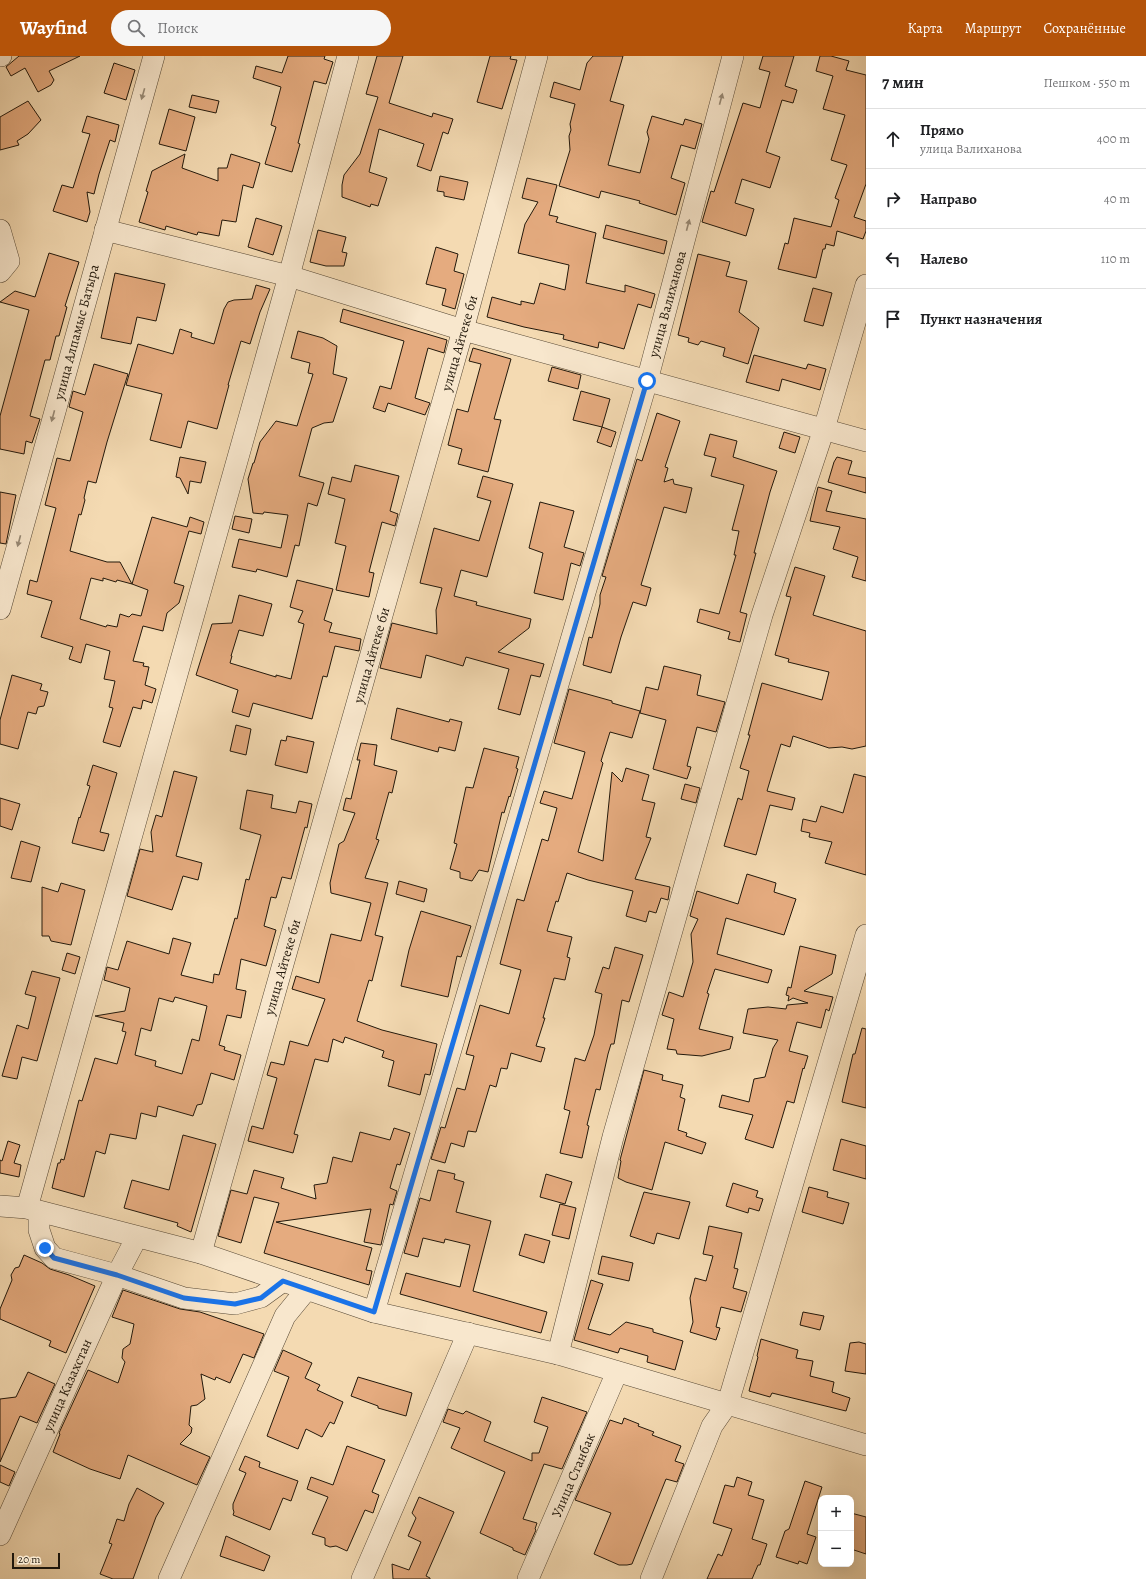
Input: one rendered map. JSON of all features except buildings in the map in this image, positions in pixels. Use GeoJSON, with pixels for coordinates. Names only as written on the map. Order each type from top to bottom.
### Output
{"type":"FeatureCollection","features":[{"type":"Feature","properties":{"kind":"street","name":"улица Алпамыс Батыра"},"geometry":{"type":"LineString","coordinates":[[0,609],[154,56]]}},
{"type":"Feature","properties":{"kind":"street"},"geometry":{"type":"LineString","coordinates":[[283,1281],[261,1298],[235,1304],[184,1298],[117,1275],[54,1258],[45,1248],[33,1210],[348,56]]}},
{"type":"Feature","properties":{"kind":"street","name":"улица Айтеке би"},"geometry":{"type":"LineString","coordinates":[[201,1253],[463,330],[537,56]]}},
{"type":"Feature","properties":{"kind":"street","name":"улица Валиханова"},"geometry":{"type":"LineString","coordinates":[[374,1312],[647,381],[733,56]]}},
{"type":"Feature","properties":{"kind":"street"},"geometry":{"type":"LineString","coordinates":[[0,230],[9,261],[0,272]]}},
{"type":"Feature","properties":{"kind":"street"},"geometry":{"type":"LineString","coordinates":[[105,230],[289,276],[463,330],[866,441]]}},
{"type":"Feature","properties":{"kind":"street"},"geometry":{"type":"LineString","coordinates":[[558,1354],[613,1137],[762,615],[824,429],[866,285]]}},
{"type":"Feature","properties":{"kind":"street"},"geometry":{"type":"LineString","coordinates":[[651,1579],[712,1426],[728,1403],[866,935]]}},
{"type":"Feature","properties":{"kind":"street"},"geometry":{"type":"LineString","coordinates":[[0,1206],[33,1210],[201,1253],[374,1312],[558,1354],[728,1403],[866,1446]]}},
{"type":"Feature","properties":{"kind":"street","name":"улица Казахстан"},"geometry":{"type":"LineString","coordinates":[[0,1535],[117,1275],[137,1237]]}},
{"type":"Feature","properties":{"kind":"street"},"geometry":{"type":"LineString","coordinates":[[169,1579],[285,1316],[307,1289]]}},
{"type":"Feature","properties":{"kind":"street"},"geometry":{"type":"LineString","coordinates":[[362,1579],[468,1333]]}},
{"type":"Feature","properties":{"kind":"street","name":"Улица Станбак"},"geometry":{"type":"LineString","coordinates":[[528,1579],[617,1372]]}},
{"type":"Feature","properties":{"kind":"route"},"geometry":{"type":"LineString","coordinates":[[45,1248],[54,1258],[117,1275],[184,1298],[235,1304],[261,1298],[283,1281],[374,1312],[647,381]]}}]}
